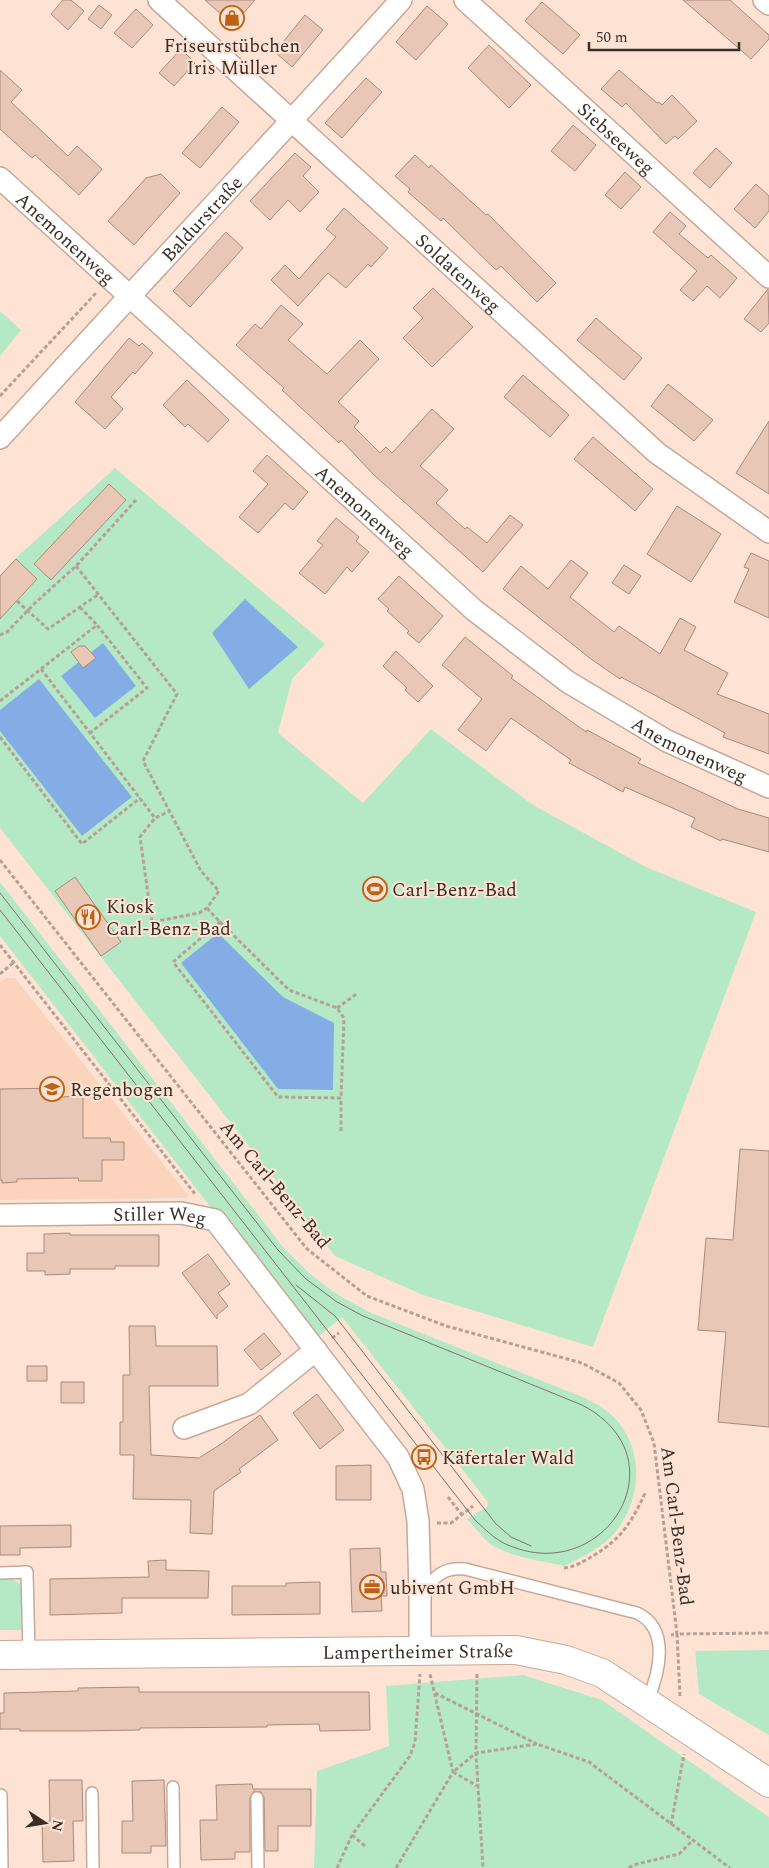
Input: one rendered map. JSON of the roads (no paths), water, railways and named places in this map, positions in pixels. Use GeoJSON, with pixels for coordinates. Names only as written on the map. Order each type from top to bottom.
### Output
{"type":"FeatureCollection","features":[{"type":"Feature","properties":{"kind":"street","name":"Soldatenweg"},"geometry":{"type":"LineString","coordinates":[[159,0],[657,453],[769,532]]}},
{"type":"Feature","properties":{"kind":"street","name":"Baldurstraße"},"geometry":{"type":"LineString","coordinates":[[0,438],[401,0]]}},
{"type":"Feature","properties":{"kind":"street","name":"Siebseeweg"},"geometry":{"type":"LineString","coordinates":[[465,0],[769,276]]}},
{"type":"Feature","properties":{"kind":"street"},"geometry":{"type":"LineString","coordinates":[[764,0],[769,4]]}},
{"type":"Feature","properties":{"kind":"street","name":"Anemonenweg"},"geometry":{"type":"LineString","coordinates":[[0,178],[474,610],[568,682],[667,741],[769,788]]}},
{"type":"Feature","properties":{"kind":"street","name":"Stiller Weg"},"geometry":{"type":"LineString","coordinates":[[0,1215],[181,1213],[216,1220],[398,1457],[413,1489],[418,1522],[420,1668]]}},
{"type":"Feature","properties":{"kind":"street"},"geometry":{"type":"LineString","coordinates":[[184,1428],[249,1404],[316,1350]]}},
{"type":"Feature","properties":{"kind":"street","name":"Lampertheimer Straße"},"geometry":{"type":"LineString","coordinates":[[0,1655],[29,1654],[420,1668],[516,1650],[566,1660],[602,1673],[769,1783]]}},
{"type":"Feature","properties":{"kind":"lane"},"geometry":{"type":"LineString","coordinates":[[420,1593],[442,1572],[451,1569],[465,1570],[637,1613],[645,1617],[652,1624],[658,1637],[657,1671],[647,1702]]}},
{"type":"Feature","properties":{"kind":"lane"},"geometry":{"type":"LineString","coordinates":[[0,1573],[27,1572],[29,1654]]}},
{"type":"Feature","properties":{"kind":"lane"},"geometry":{"type":"LineString","coordinates":[[173,1787],[174,1868]]}},
{"type":"Feature","properties":{"kind":"lane"},"geometry":{"type":"LineString","coordinates":[[92,1793],[93,1868]]}},
{"type":"Feature","properties":{"kind":"lane"},"geometry":{"type":"LineString","coordinates":[[1,1795],[2,1868]]}},
{"type":"Feature","properties":{"kind":"lane"},"geometry":{"type":"LineString","coordinates":[[257,1798],[258,1868]]}},
{"type":"Feature","properties":{"kind":"water"},"geometry":{"type":"Polygon","coordinates":[[[245,599],[298,647],[249,689],[212,633],[245,599]]]}},
{"type":"Feature","properties":{"kind":"water"},"geometry":{"type":"Polygon","coordinates":[[[103,643],[136,686],[95,718],[61,676],[103,643]]]}},
{"type":"Feature","properties":{"kind":"water"},"geometry":{"type":"Polygon","coordinates":[[[39,679],[132,797],[82,836],[0,731],[0,710],[39,679]]]}},
{"type":"Feature","properties":{"kind":"water"},"geometry":{"type":"Polygon","coordinates":[[[218,933],[283,997],[334,1023],[333,1090],[278,1089],[181,963],[218,933]]]}},
{"type":"Feature","properties":{"kind":"tram line"},"geometry":{"type":"LineString","coordinates":[[0,893],[278,1250],[306,1279],[337,1302],[363,1316],[582,1405],[612,1428],[627,1455],[629,1484],[620,1511],[601,1533],[575,1548],[543,1553],[503,1543],[475,1520],[0,910]]}},
{"type":"Feature","properties":{"kind":"tram line"},"geometry":{"type":"LineString","coordinates":[[296,1285],[335,1316],[496,1524],[511,1537],[531,1546]]}},
{"type":"Feature","properties":{"kind":"place","name":"Friseurstübchen Iris Müller"},"geometry":{"type":"Point","coordinates":[232,18]}},
{"type":"Feature","properties":{"kind":"place","name":"Carl-Benz-Bad"},"geometry":{"type":"Point","coordinates":[375,889]}},
{"type":"Feature","properties":{"kind":"place","name":"Kiosk Carl-Benz-Bad"},"geometry":{"type":"Point","coordinates":[88,917]}},
{"type":"Feature","properties":{"kind":"place","name":"Regenbogen"},"geometry":{"type":"Point","coordinates":[52,1089]}},
{"type":"Feature","properties":{"kind":"place","name":"Käfertaler Wald"},"geometry":{"type":"Point","coordinates":[424,1457]}},
{"type":"Feature","properties":{"kind":"place","name":"ubivent GmbH"},"geometry":{"type":"Point","coordinates":[372,1587]}}]}
